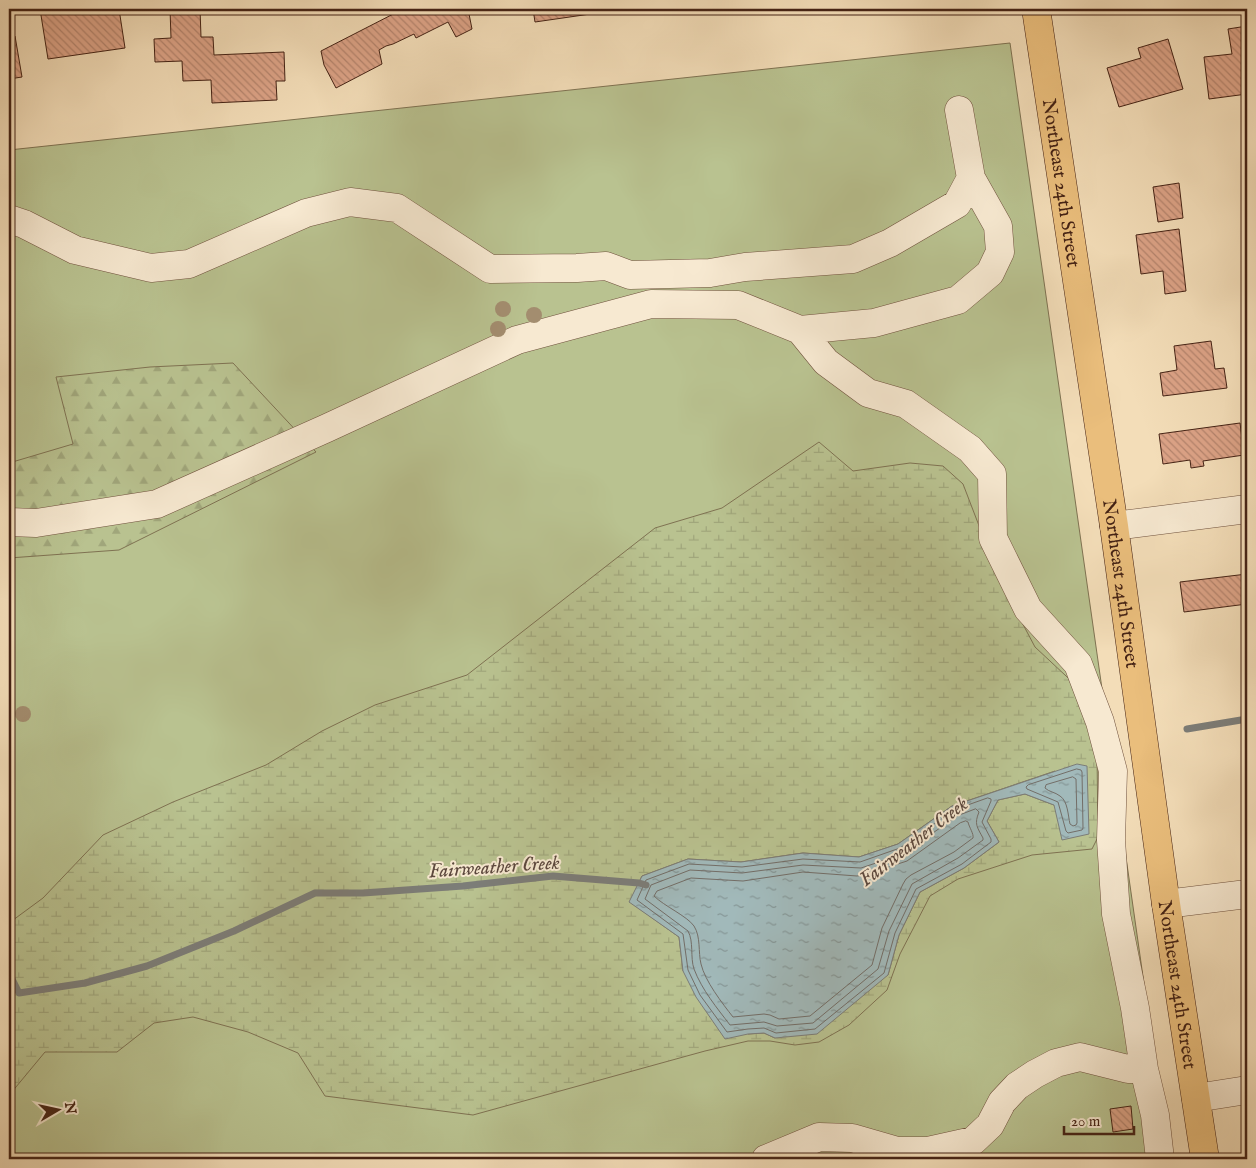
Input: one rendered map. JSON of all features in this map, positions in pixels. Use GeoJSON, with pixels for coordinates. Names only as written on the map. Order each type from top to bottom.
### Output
{"type":"FeatureCollection","features":[{"type":"Feature","properties":{"kind":"main road","name":"Northeast 24th Street"},"geometry":{"type":"LineString","coordinates":[[1036,9],[1114,526],[1166,904],[1205,1159]]}},
{"type":"Feature","properties":{"kind":"street"},"geometry":{"type":"LineString","coordinates":[[9,522],[36,523],[156,504],[327,428],[517,340],[650,304],[738,305],[800,330],[874,323],[958,300],[990,273],[1000,252],[998,226],[971,178],[959,110]]}},
{"type":"Feature","properties":{"kind":"street"},"geometry":{"type":"LineString","coordinates":[[9,219],[24,224],[75,250],[151,268],[189,264],[306,213],[350,202],[397,208],[490,269],[606,266],[630,275],[690,274],[710,273],[745,267],[853,259],[890,244],[957,204],[971,178]]}},
{"type":"Feature","properties":{"kind":"street"},"geometry":{"type":"LineString","coordinates":[[957,204],[986,206]]}},
{"type":"Feature","properties":{"kind":"street"},"geometry":{"type":"LineString","coordinates":[[800,330],[826,362],[868,393],[906,404],[970,449],[992,474],[992,538],[1028,609],[1078,664],[1103,730],[1113,771],[1110,840],[1116,914],[1135,1008],[1160,1159]]}},
{"type":"Feature","properties":{"kind":"street"},"geometry":{"type":"LineString","coordinates":[[1114,526],[1247,509]]}},
{"type":"Feature","properties":{"kind":"street"},"geometry":{"type":"LineString","coordinates":[[1166,904],[1247,894]]}},
{"type":"Feature","properties":{"kind":"street"},"geometry":{"type":"LineString","coordinates":[[766,1159],[820,1137],[852,1138],[897,1151],[928,1151],[973,1141],[990,1125],[1002,1102],[1017,1086],[1056,1063],[1080,1057],[1128,1069],[1144,1069]]}},
{"type":"Feature","properties":{"kind":"street"},"geometry":{"type":"LineString","coordinates":[[1196,1098],[1247,1090]]}},
{"type":"Feature","properties":{"kind":"green space"},"geometry":{"type":"Polygon","coordinates":[[[1010,43],[1169,1159],[9,1159],[9,150],[1010,43]]]}},
{"type":"Feature","properties":{"kind":"green space"},"geometry":{"type":"Polygon","coordinates":[[[233,363],[316,452],[119,550],[9,558],[9,463],[73,444],[56,377],[150,367],[233,363]]]}},
{"type":"Feature","properties":{"kind":"green space"},"geometry":{"type":"Polygon","coordinates":[[[819,442],[853,471],[910,463],[943,466],[963,484],[1001,583],[1035,647],[1081,690],[1097,753],[1098,837],[1092,849],[1032,855],[958,879],[930,896],[900,954],[887,990],[849,1025],[819,1042],[795,1045],[770,1041],[748,1041],[705,1051],[473,1115],[325,1096],[298,1053],[248,1032],[193,1017],[154,1023],[117,1052],[45,1052],[9,1094],[9,923],[43,898],[103,835],[173,802],[266,765],[322,731],[375,705],[467,675],[655,528],[722,508],[819,442]],[[1055,771],[952,806],[898,844],[859,857],[803,853],[741,862],[688,859],[642,876],[630,902],[679,937],[683,971],[748,1034],[764,1033],[775,1038],[888,975],[899,935],[920,892],[964,868],[999,842],[987,821],[998,800],[1025,794],[1054,805],[1055,771]]]}},
{"type":"Feature","properties":{"kind":"water"},"geometry":{"type":"Polygon","coordinates":[[[1077,764],[1087,766],[1089,834],[1062,840],[1054,805],[1025,794],[998,800],[987,821],[999,842],[964,868],[920,892],[899,935],[888,975],[817,1034],[775,1038],[764,1033],[725,1039],[696,997],[683,971],[679,937],[629,902],[642,876],[688,859],[741,862],[803,853],[859,857],[898,844],[952,806],[1077,764]]]}},
{"type":"Feature","properties":{"kind":"building"},"geometry":{"type":"Polygon","coordinates":[[[40,9],[119,9],[125,48],[48,59],[40,9]]]}},
{"type":"Feature","properties":{"kind":"building"},"geometry":{"type":"Polygon","coordinates":[[[170,9],[200,9],[201,37],[213,37],[214,55],[284,52],[285,81],[276,81],[277,100],[212,103],[211,80],[183,81],[182,61],[155,62],[154,39],[171,38],[170,9]]]}},
{"type":"Feature","properties":{"kind":"building"},"geometry":{"type":"Polygon","coordinates":[[[403,9],[468,9],[472,29],[456,37],[448,22],[416,38],[414,34],[386,46],[379,50],[382,64],[336,88],[324,65],[321,51],[403,9]]]}},
{"type":"Feature","properties":{"kind":"building"},"geometry":{"type":"Polygon","coordinates":[[[533,9],[625,9],[535,22],[533,9]]]}},
{"type":"Feature","properties":{"kind":"building"},"geometry":{"type":"Polygon","coordinates":[[[1247,26],[1247,94],[1209,99],[1204,57],[1232,54],[1228,29],[1247,26]]]}},
{"type":"Feature","properties":{"kind":"building"},"geometry":{"type":"Polygon","coordinates":[[[15,36],[22,77],[9,79],[9,37],[15,36]]]}},
{"type":"Feature","properties":{"kind":"building"},"geometry":{"type":"Polygon","coordinates":[[[1168,39],[1183,89],[1119,107],[1107,68],[1141,58],[1138,48],[1168,39]]]}},
{"type":"Feature","properties":{"kind":"building"},"geometry":{"type":"Polygon","coordinates":[[[1179,183],[1183,218],[1158,222],[1153,187],[1179,183]]]}},
{"type":"Feature","properties":{"kind":"building"},"geometry":{"type":"Polygon","coordinates":[[[1179,229],[1186,291],[1165,294],[1163,271],[1141,274],[1136,235],[1179,229]]]}},
{"type":"Feature","properties":{"kind":"building"},"geometry":{"type":"Polygon","coordinates":[[[1211,341],[1215,369],[1224,368],[1227,388],[1163,396],[1160,373],[1177,370],[1174,346],[1211,341]]]}},
{"type":"Feature","properties":{"kind":"building"},"geometry":{"type":"Polygon","coordinates":[[[1240,423],[1244,455],[1203,461],[1204,466],[1191,468],[1190,460],[1163,464],[1159,434],[1240,423]]]}},
{"type":"Feature","properties":{"kind":"building"},"geometry":{"type":"Polygon","coordinates":[[[1247,574],[1247,604],[1184,612],[1180,582],[1247,574]]]}},
{"type":"Feature","properties":{"kind":"building"},"geometry":{"type":"Polygon","coordinates":[[[1131,1106],[1133,1129],[1113,1132],[1110,1109],[1131,1106]]]}},
{"type":"Feature","properties":{"kind":"waterway","name":"Fairweather Creek"},"geometry":{"type":"LineString","coordinates":[[1187,729],[1247,719]]}},
{"type":"Feature","properties":{"kind":"waterway","name":"Fairweather Creek"},"geometry":{"type":"LineString","coordinates":[[9,973],[19,993],[85,983],[147,966],[234,931],[315,893],[363,893],[463,886],[553,876],[646,885]]}}]}
